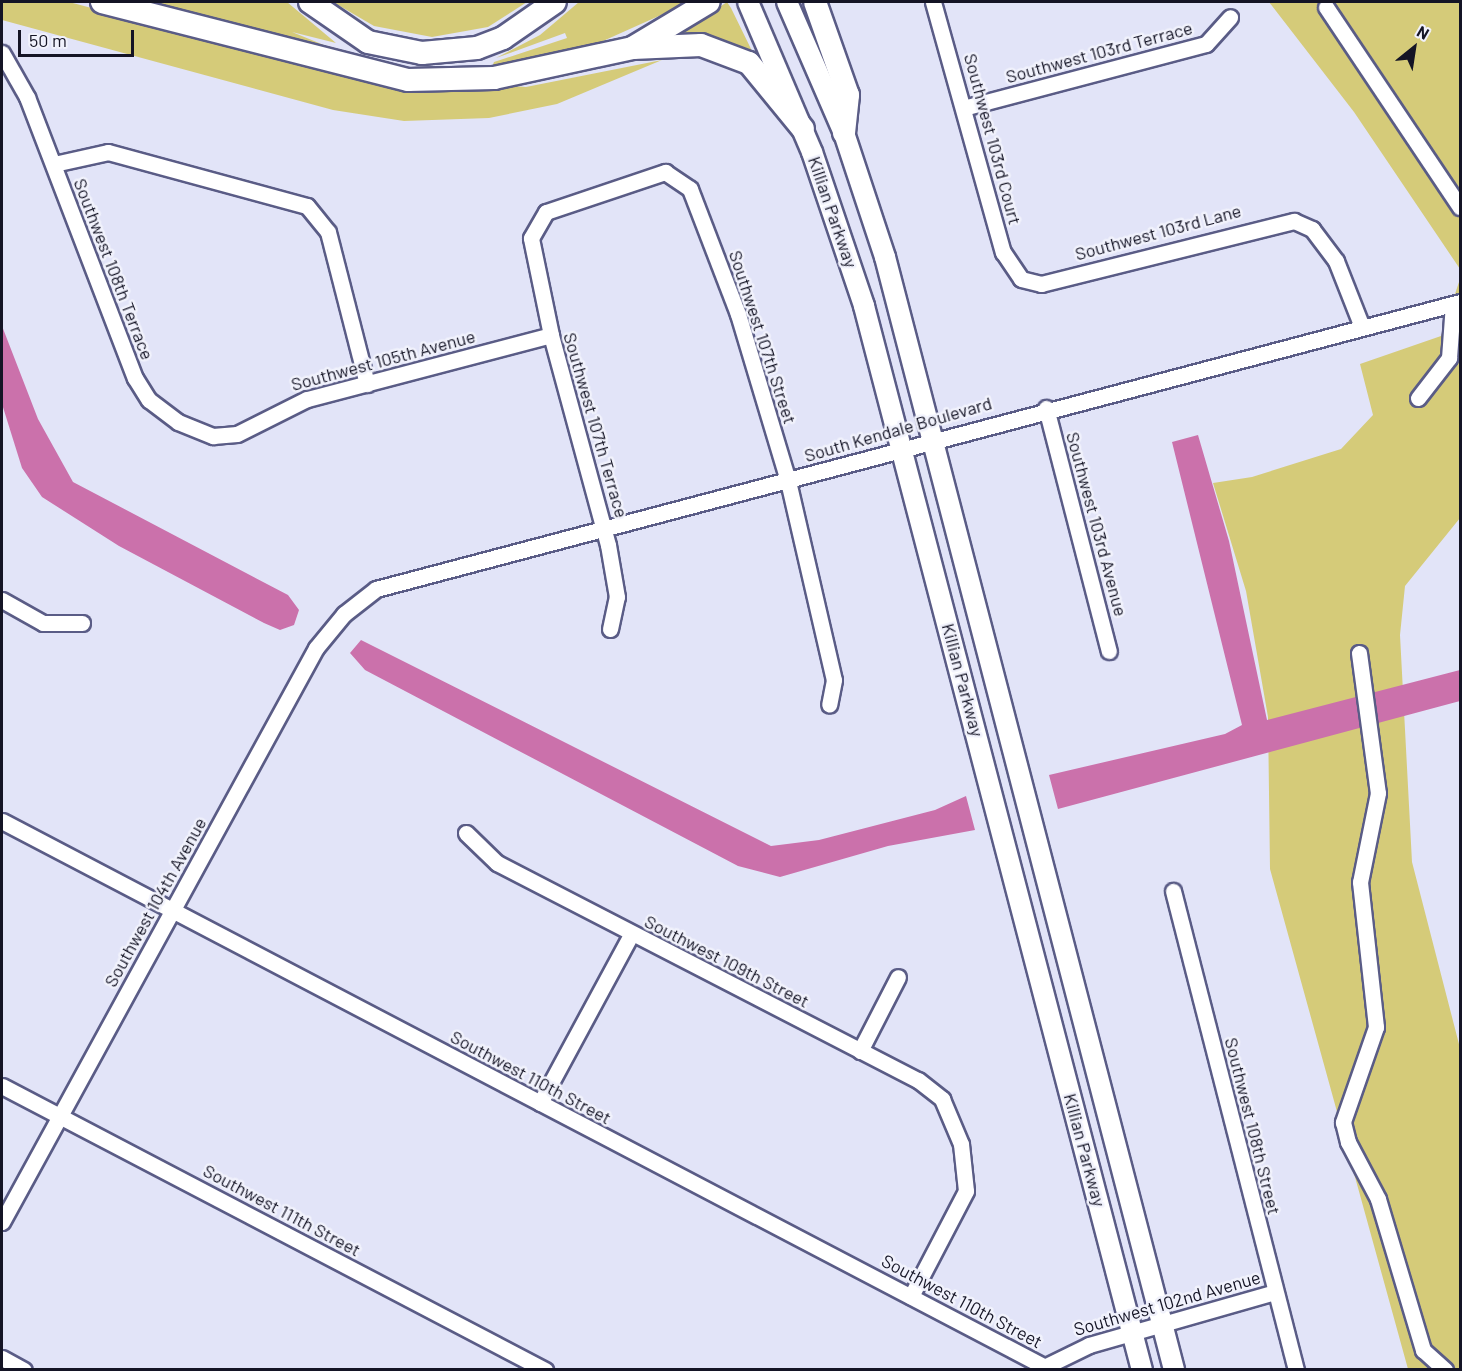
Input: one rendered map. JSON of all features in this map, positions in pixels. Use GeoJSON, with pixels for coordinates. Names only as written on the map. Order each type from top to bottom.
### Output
{"type":"FeatureCollection","features":[{"type":"Feature","properties":{"kind":"highway"},"geometry":{"type":"LineString","coordinates":[[102,2],[408,80],[494,78],[633,48],[701,45],[735,55],[768,80],[803,129]]}},
{"type":"Feature","properties":{"kind":"highway"},"geometry":{"type":"LineString","coordinates":[[310,2],[368,42],[422,53],[477,48],[503,38],[555,2]]}},
{"type":"Feature","properties":{"kind":"highway"},"geometry":{"type":"LineString","coordinates":[[633,48],[709,2]]}},
{"type":"Feature","properties":{"kind":"highway"},"geometry":{"type":"LineString","coordinates":[[815,2],[848,95],[844,133]]}},
{"type":"Feature","properties":{"kind":"main road","name":"Killian Parkway"},"geometry":{"type":"LineString","coordinates":[[748,2],[803,129],[853,267],[1142,1370]]}},
{"type":"Feature","properties":{"kind":"main road","name":"Killian Parkway"},"geometry":{"type":"LineString","coordinates":[[787,2],[844,133],[885,257],[1174,1370]]}},
{"type":"Feature","properties":{"kind":"street","name":"Southwest 103rd Court"},"geometry":{"type":"LineString","coordinates":[[933,2],[967,107],[1003,252],[1024,281]]}},
{"type":"Feature","properties":{"kind":"street"},"geometry":{"type":"LineString","coordinates":[[1326,7],[1461,207]]}},
{"type":"Feature","properties":{"kind":"street","name":"Southwest 103rd Terrace"},"geometry":{"type":"LineString","coordinates":[[967,107],[1206,44],[1230,17]]}},
{"type":"Feature","properties":{"kind":"street","name":"Southwest 108th Terrace"},"geometry":{"type":"LineString","coordinates":[[7,59],[54,165],[141,390],[178,422],[204,434],[231,435]]}},
{"type":"Feature","properties":{"kind":"street"},"geometry":{"type":"LineString","coordinates":[[54,165],[108,152],[300,202],[317,213],[328,232],[367,384]]}},
{"type":"Feature","properties":{"kind":"street","name":"Southwest 107th Street"},"geometry":{"type":"LineString","coordinates":[[533,232],[549,211],[665,172],[684,182],[695,200],[738,314],[788,481],[834,680],[829,705]]}},
{"type":"Feature","properties":{"kind":"street","name":"Southwest 103rd Lane"},"geometry":{"type":"LineString","coordinates":[[1024,281],[1041,284],[1273,222],[1303,223],[1336,261],[1362,327]]}},
{"type":"Feature","properties":{"kind":"street","name":"Southwest 107th Terrace"},"geometry":{"type":"LineString","coordinates":[[533,232],[531,257],[605,529],[617,597],[610,629]]}},
{"type":"Feature","properties":{"kind":"street"},"geometry":{"type":"LineString","coordinates":[[1418,398],[1449,358],[1457,303]]}},
{"type":"Feature","properties":{"kind":"street","name":"South Kendale Boulevard"},"geometry":{"type":"LineString","coordinates":[[351,607],[398,579],[605,529],[788,481],[1046,408],[1457,303]]}},
{"type":"Feature","properties":{"kind":"street","name":"Southwest 105th Avenue"},"geometry":{"type":"LineString","coordinates":[[231,435],[285,407],[551,335]]}},
{"type":"Feature","properties":{"kind":"street","name":"Southwest 103rd Avenue"},"geometry":{"type":"LineString","coordinates":[[1046,408],[1109,651]]}},
{"type":"Feature","properties":{"kind":"street"},"geometry":{"type":"LineString","coordinates":[[2,600],[43,623],[82,623]]}},
{"type":"Feature","properties":{"kind":"street","name":"Southwest 104th Avenue"},"geometry":{"type":"LineString","coordinates":[[2,1222],[311,657],[351,607]]}},
{"type":"Feature","properties":{"kind":"street"},"geometry":{"type":"LineString","coordinates":[[1359,653],[1378,793],[1360,882],[1376,1027],[1343,1122],[1348,1142],[1378,1199],[1423,1350],[1446,1370]]}},
{"type":"Feature","properties":{"kind":"street","name":"Southwest 110th Street"},"geometry":{"type":"LineString","coordinates":[[2,821],[911,1296],[1040,1368]]}},
{"type":"Feature","properties":{"kind":"street","name":"Southwest 109th Street"},"geometry":{"type":"LineString","coordinates":[[466,833],[492,860],[935,1092],[957,1132],[965,1196],[911,1296]]}},
{"type":"Feature","properties":{"kind":"street","name":"Southwest 108th Street"},"geometry":{"type":"LineString","coordinates":[[1173,891],[1296,1370]]}},
{"type":"Feature","properties":{"kind":"street"},"geometry":{"type":"LineString","coordinates":[[540,1103],[632,933]]}},
{"type":"Feature","properties":{"kind":"street"},"geometry":{"type":"LineString","coordinates":[[860,1052],[898,977]]}},
{"type":"Feature","properties":{"kind":"street","name":"Southwest 111th Street"},"geometry":{"type":"LineString","coordinates":[[2,1086],[544,1370]]}},
{"type":"Feature","properties":{"kind":"street","name":"Southwest 102nd Avenue"},"geometry":{"type":"LineString","coordinates":[[1040,1368],[1132,1332],[1275,1292]]}},
{"type":"Feature","properties":{"kind":"street"},"geometry":{"type":"LineString","coordinates":[[2,1358],[24,1370]]}},
{"type":"Feature","properties":{"kind":"shaded area"},"geometry":{"type":"Polygon","coordinates":[[[2,2],[69,2],[343,75],[526,87],[662,60],[557,104],[489,118],[404,121],[333,110],[2,20],[2,2]]]}},
{"type":"Feature","properties":{"kind":"shaded area"},"geometry":{"type":"Polygon","coordinates":[[[129,2],[287,2],[336,43],[292,32],[341,52],[129,2]]]}},
{"type":"Feature","properties":{"kind":"shaded area"},"geometry":{"type":"Polygon","coordinates":[[[333,2],[527,2],[488,27],[432,37],[374,26],[333,2]]]}},
{"type":"Feature","properties":{"kind":"shaded area"},"geometry":{"type":"Polygon","coordinates":[[[579,2],[690,2],[583,50],[490,72],[494,62],[567,38],[565,33],[496,58],[540,35],[579,2]]]}},
{"type":"Feature","properties":{"kind":"shaded area"},"geometry":{"type":"Polygon","coordinates":[[[727,2],[753,53],[720,39],[681,33],[727,2]]]}},
{"type":"Feature","properties":{"kind":"shaded area"},"geometry":{"type":"Polygon","coordinates":[[[1269,2],[1460,2],[1460,269],[1354,112],[1269,2]]]}},
{"type":"Feature","properties":{"kind":"shaded area"},"geometry":{"type":"Polygon","coordinates":[[[1460,279],[1460,518],[1405,586],[1400,635],[1412,862],[1460,1048],[1460,1369],[1408,1369],[1270,869],[1268,717],[1246,591],[1213,483],[1252,477],[1341,449],[1373,415],[1360,364],[1441,336],[1460,279]]]}},
{"type":"Feature","properties":{"kind":"shaded area"},"geometry":{"type":"Polygon","coordinates":[[[2,326],[38,419],[73,482],[288,595],[299,610],[294,625],[280,630],[264,623],[119,546],[42,497],[22,468],[2,404],[2,326]]]}},
{"type":"Feature","properties":{"kind":"shaded area"},"geometry":{"type":"Polygon","coordinates":[[[1198,435],[1229,541],[1267,720],[1460,670],[1460,701],[1058,809],[1049,775],[1225,734],[1242,725],[1172,442],[1198,435]]]}},
{"type":"Feature","properties":{"kind":"shaded area"},"geometry":{"type":"Polygon","coordinates":[[[361,640],[771,846],[819,840],[935,810],[966,796],[975,830],[888,846],[780,877],[738,866],[365,670],[350,653],[361,640]]]}}]}
